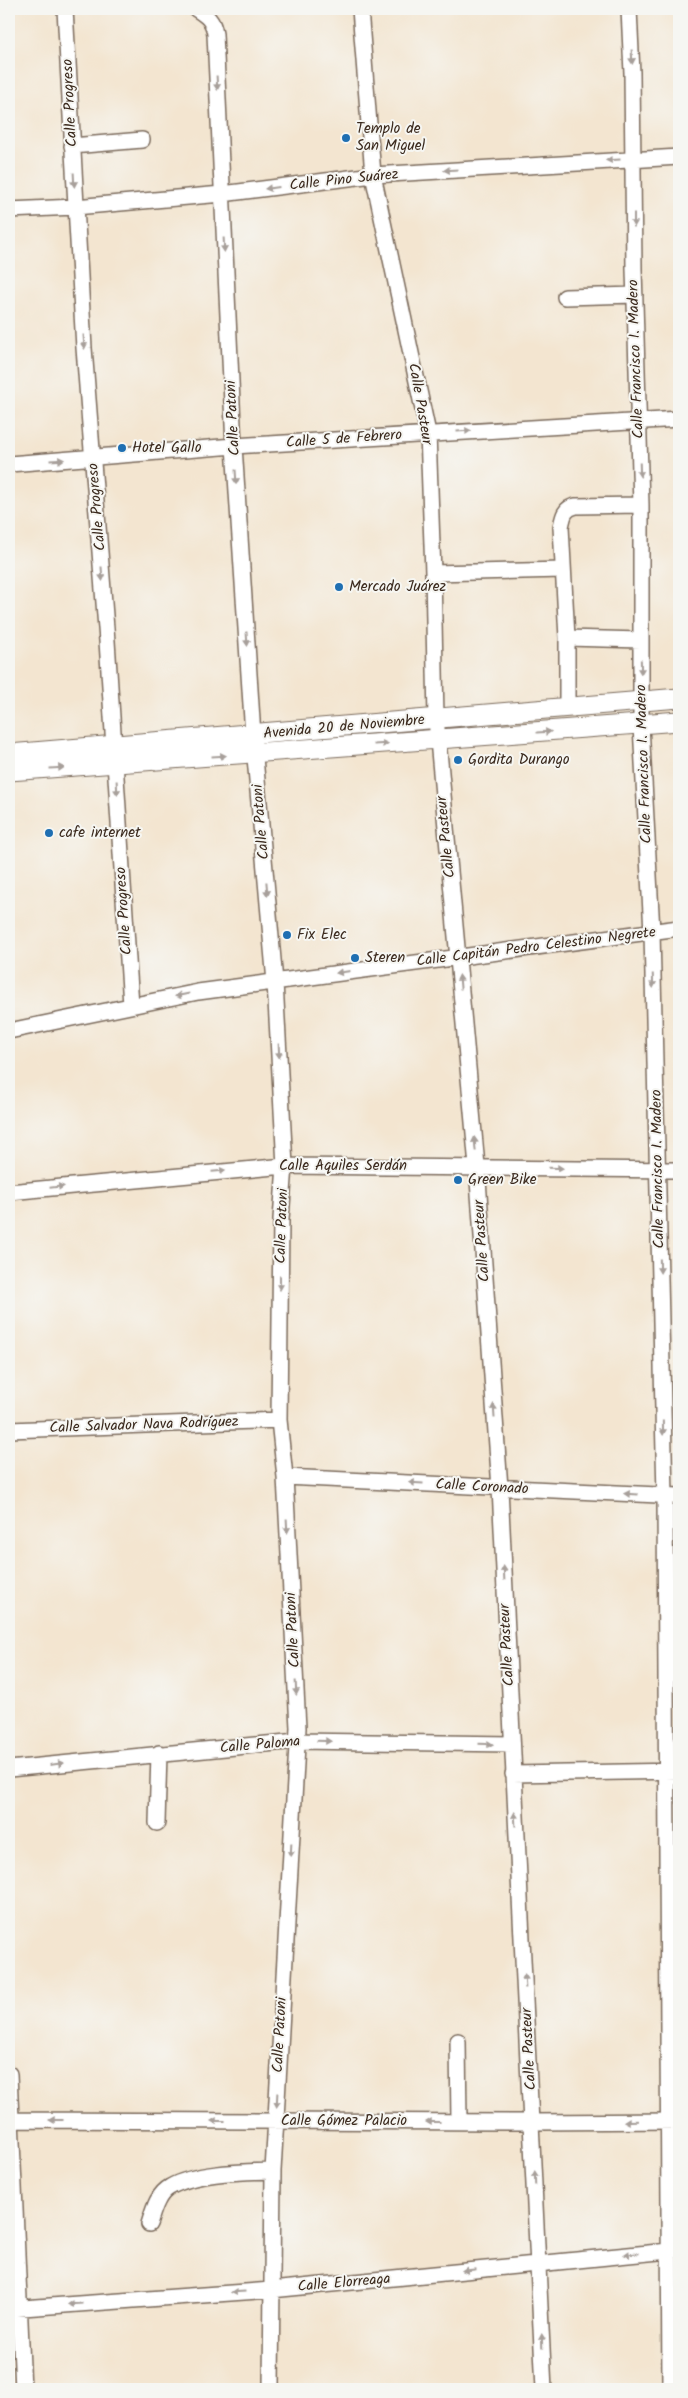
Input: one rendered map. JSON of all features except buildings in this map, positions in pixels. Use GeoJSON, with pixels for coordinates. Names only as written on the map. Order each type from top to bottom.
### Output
{"type":"FeatureCollection","features":[{"type":"Feature","properties":{"kind":"main road","name":"Avenida 20 de Noviembre"},"geometry":{"type":"LineString","coordinates":[[254,744],[436,718],[679,698]]}},
{"type":"Feature","properties":{"kind":"main road","name":"Avenida 20 de Noviembre"},"geometry":{"type":"LineString","coordinates":[[9,771],[115,755],[254,744],[437,739],[641,726],[679,721]]}},
{"type":"Feature","properties":{"kind":"main road","name":"Avenida 20 de Noviembre"},"geometry":{"type":"LineString","coordinates":[[9,754],[115,755]]}},
{"type":"Feature","properties":{"kind":"street","name":"Calle Progreso"},"geometry":{"type":"LineString","coordinates":[[64,9],[75,207],[115,755],[131,1005]]}},
{"type":"Feature","properties":{"kind":"street","name":"Calle Patoni"},"geometry":{"type":"LineString","coordinates":[[196,9],[209,18],[213,24],[214,34],[234,446],[254,744],[275,982],[285,1166],[281,1218],[279,1420],[285,1477],[298,1716],[273,2171],[271,2389]]}},
{"type":"Feature","properties":{"kind":"street","name":"Calle Pasteur"},"geometry":{"type":"LineString","coordinates":[[360,9],[373,175],[428,433],[434,573],[437,739],[476,1166],[500,1488],[513,1774],[533,2122],[544,2389]]}},
{"type":"Feature","properties":{"kind":"street","name":"Calle Francisco I. Madero"},"geometry":{"type":"LineString","coordinates":[[629,9],[641,505],[641,726],[652,932],[658,1170],[672,1496],[674,2121],[670,2389]]}},
{"type":"Feature","properties":{"kind":"street"},"geometry":{"type":"LineString","coordinates":[[72,146],[142,140]]}},
{"type":"Feature","properties":{"kind":"street","name":"Calle Pino Suárez"},"geometry":{"type":"LineString","coordinates":[[9,210],[75,207],[222,194],[373,175],[679,157]]}},
{"type":"Feature","properties":{"kind":"street"},"geometry":{"type":"LineString","coordinates":[[565,297],[635,295]]}},
{"type":"Feature","properties":{"kind":"street","name":"Calle 5 de Febrero"},"geometry":{"type":"LineString","coordinates":[[9,464],[234,446],[679,419]]}},
{"type":"Feature","properties":{"kind":"street"},"geometry":{"type":"LineString","coordinates":[[567,707],[562,517],[568,508],[576,506],[641,505]]}},
{"type":"Feature","properties":{"kind":"street"},"geometry":{"type":"LineString","coordinates":[[434,573],[563,570]]}},
{"type":"Feature","properties":{"kind":"street"},"geometry":{"type":"LineString","coordinates":[[566,638],[641,640]]}},
{"type":"Feature","properties":{"kind":"street","name":"Calle Capitán Pedro Celestino Negrete"},"geometry":{"type":"LineString","coordinates":[[9,1031],[198,992],[679,928]]}},
{"type":"Feature","properties":{"kind":"street","name":"Calle Aquiles Serdán"},"geometry":{"type":"LineString","coordinates":[[9,1192],[285,1166],[476,1166],[679,1170]]}},
{"type":"Feature","properties":{"kind":"street","name":"Calle Salvador Nava Rodríguez"},"geometry":{"type":"LineString","coordinates":[[9,1430],[279,1420]]}},
{"type":"Feature","properties":{"kind":"street","name":"Calle Coronado"},"geometry":{"type":"LineString","coordinates":[[285,1477],[672,1496]]}},
{"type":"Feature","properties":{"kind":"street","name":"Calle Paloma"},"geometry":{"type":"LineString","coordinates":[[9,1769],[297,1741],[512,1744]]}},
{"type":"Feature","properties":{"kind":"street"},"geometry":{"type":"LineString","coordinates":[[157,1823],[159,1753]]}},
{"type":"Feature","properties":{"kind":"street"},"geometry":{"type":"LineString","coordinates":[[513,1774],[674,1771]]}},
{"type":"Feature","properties":{"kind":"street"},"geometry":{"type":"LineString","coordinates":[[458,2040],[460,2122]]}},
{"type":"Feature","properties":{"kind":"street"},"geometry":{"type":"LineString","coordinates":[[9,2074],[14,2309],[23,2389]]}},
{"type":"Feature","properties":{"kind":"street","name":"Calle Gómez Palacio"},"geometry":{"type":"LineString","coordinates":[[9,2120],[674,2121]]}},
{"type":"Feature","properties":{"kind":"street"},"geometry":{"type":"LineString","coordinates":[[149,2224],[156,2205],[169,2188],[193,2179],[228,2173],[273,2171]]}},
{"type":"Feature","properties":{"kind":"street","name":"Calle Elorreaga"},"geometry":{"type":"LineString","coordinates":[[14,2309],[271,2290],[673,2250]]}},
{"type":"Feature","properties":{"kind":"place","name":"Templo de San Miguel"},"geometry":{"type":"Point","coordinates":[346,138]}},
{"type":"Feature","properties":{"kind":"place","name":"Hotel Gallo"},"geometry":{"type":"Point","coordinates":[122,448]}},
{"type":"Feature","properties":{"kind":"place","name":"Mercado Juárez"},"geometry":{"type":"Point","coordinates":[339,587]}},
{"type":"Feature","properties":{"kind":"place","name":"Gordita Durango"},"geometry":{"type":"Point","coordinates":[458,760]}},
{"type":"Feature","properties":{"kind":"place","name":"cafe internet"},"geometry":{"type":"Point","coordinates":[49,833]}},
{"type":"Feature","properties":{"kind":"place","name":"Fix Elec"},"geometry":{"type":"Point","coordinates":[287,935]}},
{"type":"Feature","properties":{"kind":"place","name":"Steren"},"geometry":{"type":"Point","coordinates":[355,958]}},
{"type":"Feature","properties":{"kind":"place","name":"Green Bike"},"geometry":{"type":"Point","coordinates":[458,1180]}}]}
